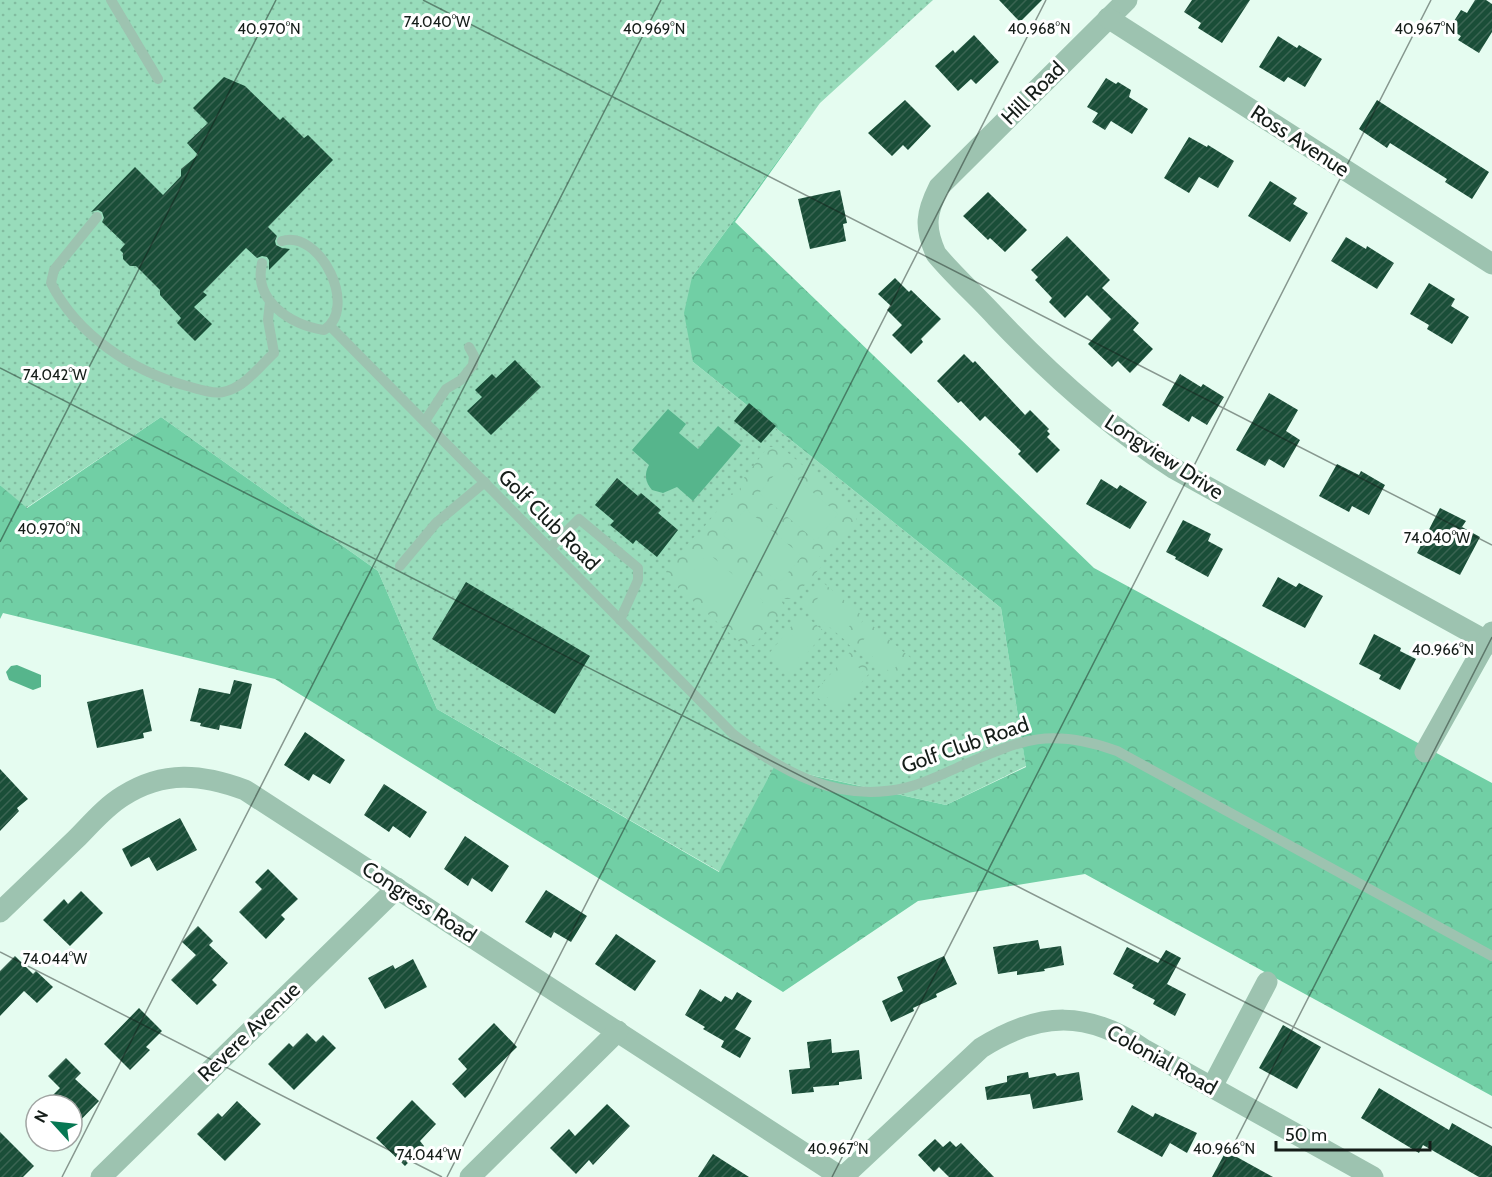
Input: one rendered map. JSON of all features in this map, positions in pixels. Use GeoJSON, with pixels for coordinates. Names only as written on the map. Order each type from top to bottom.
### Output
{"type":"FeatureCollection","features":[{"type":"Feature","properties":{"kind":"street","name":"Hill Road"},"geometry":{"type":"LineString","coordinates":[[939,187],[1126,0]]}},
{"type":"Feature","properties":{"kind":"street","name":"Ross Avenue"},"geometry":{"type":"LineString","coordinates":[[1108,18],[1492,264]]}},
{"type":"Feature","properties":{"kind":"street","name":"Longview Drive"},"geometry":{"type":"LineString","coordinates":[[939,187],[930,205],[927,223],[930,240],[936,254],[1010,332],[1102,418],[1137,445],[1173,468],[1490,639]]}},
{"type":"Feature","properties":{"kind":"street"},"geometry":{"type":"LineString","coordinates":[[1425,752],[1490,639]]}},
{"type":"Feature","properties":{"kind":"street","name":"Congress Road"},"geometry":{"type":"LineString","coordinates":[[2,907],[102,812],[122,796],[143,785],[166,779],[191,776],[219,780],[245,790],[842,1177]]}},
{"type":"Feature","properties":{"kind":"street","name":"Revere Avenue"},"geometry":{"type":"LineString","coordinates":[[101,1177],[397,888]]}},
{"type":"Feature","properties":{"kind":"street"},"geometry":{"type":"LineString","coordinates":[[1212,1087],[1267,982]]}},
{"type":"Feature","properties":{"kind":"street","name":"Colonial Road"},"geometry":{"type":"LineString","coordinates":[[842,1177],[981,1048],[1005,1034],[1030,1024],[1053,1020],[1080,1021],[1105,1027],[1128,1038],[1145,1050],[1373,1177]]}},
{"type":"Feature","properties":{"kind":"street"},"geometry":{"type":"LineString","coordinates":[[470,1177],[618,1031]]}},
{"type":"Feature","properties":{"kind":"lane"},"geometry":{"type":"LineString","coordinates":[[111,0],[158,79]]}},
{"type":"Feature","properties":{"kind":"lane"},"geometry":{"type":"LineString","coordinates":[[97,217],[54,270],[51,283],[83,327],[124,359],[148,373],[164,380],[210,392],[222,392],[234,388],[274,353],[268,320],[270,302]]}},
{"type":"Feature","properties":{"kind":"lane"},"geometry":{"type":"LineString","coordinates":[[262,263],[261,283],[270,302],[301,324],[324,330],[330,326],[338,297],[330,271],[306,243],[295,239],[282,241]]}},
{"type":"Feature","properties":{"kind":"lane","name":"Golf Club Road"},"geometry":{"type":"LineString","coordinates":[[330,326],[733,734],[760,755],[789,773],[819,784],[848,790],[876,792],[905,788],[926,781],[1015,743],[1039,738],[1066,737],[1092,742],[1117,751],[1492,956]]}},
{"type":"Feature","properties":{"kind":"lane"},"geometry":{"type":"LineString","coordinates":[[425,421],[446,389],[461,380],[473,365],[474,357],[469,346]]}},
{"type":"Feature","properties":{"kind":"lane"},"geometry":{"type":"LineString","coordinates":[[400,566],[436,523],[485,483]]}},
{"type":"Feature","properties":{"kind":"lane"},"geometry":{"type":"LineString","coordinates":[[550,548],[579,519],[638,568],[638,580],[620,620]]}},
{"type":"Feature","properties":{"kind":"green space"},"geometry":{"type":"Polygon","coordinates":[[[0,0],[933,0],[820,103],[692,277],[693,362],[1001,608],[1026,766],[946,805],[775,767],[720,872],[437,709],[378,571],[161,417],[26,508],[0,485],[0,0]]]}},
{"type":"Feature","properties":{"kind":"green space"},"geometry":{"type":"Polygon","coordinates":[[[820,103],[735,222],[1094,568],[1492,783],[1492,1096],[1085,874],[918,901],[783,992],[275,679],[3,613],[0,619],[0,485],[27,508],[161,417],[378,571],[437,709],[719,872],[774,767],[946,805],[1026,767],[1001,608],[693,362],[684,313],[692,277],[820,103]]]}},
{"type":"Feature","properties":{"kind":"green space"},"geometry":{"type":"Polygon","coordinates":[[[768,447],[781,447],[857,511],[856,522],[829,556],[819,556],[822,566],[792,599],[782,599],[784,610],[754,645],[743,645],[667,578],[666,568],[696,535],[703,535],[704,527],[732,493],[741,491],[740,483],[768,447]]]}},
{"type":"Feature","properties":{"kind":"green space"},"geometry":{"type":"Polygon","coordinates":[[[782,466],[838,514],[816,541],[759,493],[782,466]]]}},
{"type":"Feature","properties":{"kind":"green space"},"geometry":{"type":"Polygon","coordinates":[[[746,509],[802,556],[779,583],[723,535],[746,509]]]}},
{"type":"Feature","properties":{"kind":"green space"},"geometry":{"type":"Polygon","coordinates":[[[708,553],[764,601],[741,627],[686,580],[708,553]]]}},
{"type":"Feature","properties":{"kind":"green space"},"geometry":{"type":"Polygon","coordinates":[[[820,580],[865,618],[846,641],[801,603],[820,580]]]}},
{"type":"Feature","properties":{"kind":"green space"},"geometry":{"type":"Polygon","coordinates":[[[824,591],[855,619],[844,633],[811,606],[824,591]]]}},
{"type":"Feature","properties":{"kind":"green space"},"geometry":{"type":"Polygon","coordinates":[[[802,613],[825,632],[789,675],[767,656],[802,613]]]}},
{"type":"Feature","properties":{"kind":"green space"},"geometry":{"type":"Polygon","coordinates":[[[867,621],[912,659],[893,682],[848,644],[867,621]]]}},
{"type":"Feature","properties":{"kind":"green space"},"geometry":{"type":"Polygon","coordinates":[[[803,623],[817,635],[790,668],[775,656],[803,623]]]}},
{"type":"Feature","properties":{"kind":"green space"},"geometry":{"type":"Polygon","coordinates":[[[871,631],[903,658],[891,673],[859,645],[871,631]]]}},
{"type":"Feature","properties":{"kind":"green space"},"geometry":{"type":"Polygon","coordinates":[[[850,652],[872,670],[836,713],[813,694],[850,652]]]}},
{"type":"Feature","properties":{"kind":"green space"},"geometry":{"type":"Polygon","coordinates":[[[851,661],[865,673],[837,705],[823,694],[851,661]]]}},
{"type":"Feature","properties":{"kind":"shaded area"},"geometry":{"type":"Polygon","coordinates":[[[668,409],[686,424],[679,433],[698,449],[718,426],[741,445],[693,501],[677,487],[663,493],[652,490],[646,478],[649,465],[632,450],[668,409]]]}},
{"type":"Feature","properties":{"kind":"shaded area"},"geometry":{"type":"Polygon","coordinates":[[[17,665],[41,675],[41,687],[33,690],[9,680],[6,672],[11,666],[17,665]]]}},
{"type":"Feature","properties":{"kind":"building"},"geometry":{"type":"Polygon","coordinates":[[[999,0],[1042,0],[1020,22],[999,0]]]}},
{"type":"Feature","properties":{"kind":"building"},"geometry":{"type":"Polygon","coordinates":[[[1192,0],[1250,0],[1222,43],[1198,28],[1201,23],[1184,12],[1192,0]]]}},
{"type":"Feature","properties":{"kind":"building"},"geometry":{"type":"Polygon","coordinates":[[[1475,0],[1486,0],[1492,4],[1492,32],[1479,53],[1458,40],[1461,36],[1449,29],[1461,10],[1467,13],[1475,0]]]}},
{"type":"Feature","properties":{"kind":"building"},"geometry":{"type":"Polygon","coordinates":[[[974,35],[999,62],[976,84],[971,79],[958,91],[935,66],[953,50],[955,53],[974,35]]]}},
{"type":"Feature","properties":{"kind":"building"},"geometry":{"type":"Polygon","coordinates":[[[1278,36],[1297,48],[1299,45],[1322,59],[1305,87],[1288,77],[1284,82],[1259,67],[1278,36]]]}},
{"type":"Feature","properties":{"kind":"building"},"geometry":{"type":"Polygon","coordinates":[[[224,77],[245,86],[280,120],[283,117],[304,138],[308,135],[333,160],[268,227],[277,236],[276,245],[290,249],[269,270],[267,257],[257,258],[246,248],[203,292],[207,295],[194,307],[212,324],[195,341],[177,323],[181,318],[160,295],[160,290],[136,266],[130,266],[123,259],[123,253],[120,250],[125,244],[102,222],[104,218],[102,212],[98,210],[91,212],[135,167],[163,195],[181,176],[181,169],[198,155],[187,143],[208,123],[193,108],[224,77]]]}},
{"type":"Feature","properties":{"kind":"building"},"geometry":{"type":"Polygon","coordinates":[[[1106,78],[1131,90],[1129,97],[1148,109],[1132,134],[1111,121],[1105,130],[1092,122],[1098,113],[1087,107],[1106,78]]]}},
{"type":"Feature","properties":{"kind":"building"},"geometry":{"type":"Polygon","coordinates":[[[905,100],[931,126],[908,150],[903,145],[892,156],[868,133],[905,100]]]}},
{"type":"Feature","properties":{"kind":"building"},"geometry":{"type":"Polygon","coordinates":[[[1377,100],[1489,172],[1472,199],[1445,182],[1447,179],[1390,143],[1387,148],[1359,129],[1377,100]]]}},
{"type":"Feature","properties":{"kind":"building"},"geometry":{"type":"Polygon","coordinates":[[[1189,137],[1207,147],[1208,145],[1234,161],[1218,188],[1199,177],[1189,193],[1164,178],[1189,137]]]}},
{"type":"Feature","properties":{"kind":"building"},"geometry":{"type":"Polygon","coordinates":[[[1270,181],[1297,198],[1293,204],[1308,213],[1290,242],[1248,216],[1270,181]]]}},
{"type":"Feature","properties":{"kind":"building"},"geometry":{"type":"Polygon","coordinates":[[[840,190],[847,223],[843,224],[846,241],[810,249],[798,199],[840,190]]]}},
{"type":"Feature","properties":{"kind":"building"},"geometry":{"type":"Polygon","coordinates":[[[988,192],[1027,230],[1005,252],[990,238],[988,240],[963,216],[988,192]]]}},
{"type":"Feature","properties":{"kind":"building"},"geometry":{"type":"Polygon","coordinates":[[[1067,236],[1110,280],[1102,288],[1139,323],[1133,330],[1153,349],[1130,373],[1118,361],[1112,367],[1088,344],[1111,319],[1087,295],[1065,318],[1049,302],[1052,298],[1035,280],[1038,277],[1031,270],[1067,236]]]}},
{"type":"Feature","properties":{"kind":"building"},"geometry":{"type":"Polygon","coordinates":[[[1346,237],[1366,249],[1367,246],[1394,263],[1377,289],[1331,261],[1346,237]]]}},
{"type":"Feature","properties":{"kind":"building"},"geometry":{"type":"Polygon","coordinates":[[[895,278],[941,319],[921,339],[923,342],[911,354],[892,335],[902,325],[887,310],[891,306],[878,294],[895,278]]]}},
{"type":"Feature","properties":{"kind":"building"},"geometry":{"type":"Polygon","coordinates":[[[1429,283],[1455,299],[1451,306],[1469,317],[1452,344],[1427,329],[1429,325],[1410,314],[1429,283]]]}},
{"type":"Feature","properties":{"kind":"building"},"geometry":{"type":"Polygon","coordinates":[[[964,354],[973,363],[975,361],[1025,415],[1030,410],[1049,429],[1047,431],[1050,434],[1047,437],[1060,450],[1037,473],[1018,454],[1021,451],[985,416],[980,421],[961,401],[958,403],[937,381],[964,354]]]}},
{"type":"Feature","properties":{"kind":"building"},"geometry":{"type":"Polygon","coordinates":[[[515,360],[541,387],[491,435],[467,411],[482,397],[475,390],[492,374],[496,378],[515,360]]]}},
{"type":"Feature","properties":{"kind":"building"},"geometry":{"type":"Polygon","coordinates":[[[1180,374],[1224,397],[1207,425],[1192,416],[1189,422],[1162,405],[1180,374]]]}},
{"type":"Feature","properties":{"kind":"building"},"geometry":{"type":"Polygon","coordinates":[[[1269,393],[1298,410],[1286,431],[1300,440],[1284,468],[1269,459],[1265,466],[1236,450],[1269,393]]]}},
{"type":"Feature","properties":{"kind":"building"},"geometry":{"type":"Polygon","coordinates":[[[749,403],[776,426],[761,443],[734,421],[749,403]]]}},
{"type":"Feature","properties":{"kind":"building"},"geometry":{"type":"Polygon","coordinates":[[[1337,464],[1359,475],[1361,471],[1385,485],[1369,515],[1352,506],[1349,512],[1319,496],[1337,464]]]}},
{"type":"Feature","properties":{"kind":"building"},"geometry":{"type":"Polygon","coordinates":[[[617,478],[638,496],[641,493],[661,510],[658,513],[678,530],[657,557],[636,540],[633,544],[610,525],[614,521],[595,505],[617,478]]]}},
{"type":"Feature","properties":{"kind":"building"},"geometry":{"type":"Polygon","coordinates":[[[1101,479],[1117,489],[1120,485],[1147,502],[1130,529],[1086,504],[1101,479]]]}},
{"type":"Feature","properties":{"kind":"building"},"geometry":{"type":"Polygon","coordinates":[[[1440,508],[1466,521],[1462,527],[1480,537],[1460,575],[1417,553],[1440,508]]]}},
{"type":"Feature","properties":{"kind":"building"},"geometry":{"type":"Polygon","coordinates":[[[1183,520],[1211,534],[1208,541],[1223,549],[1208,577],[1166,552],[1183,520]]]}},
{"type":"Feature","properties":{"kind":"building"},"geometry":{"type":"Polygon","coordinates":[[[1278,577],[1296,587],[1299,583],[1323,596],[1305,628],[1262,606],[1278,577]]]}},
{"type":"Feature","properties":{"kind":"building"},"geometry":{"type":"Polygon","coordinates":[[[466,582],[590,656],[555,714],[432,639],[466,582]]]}},
{"type":"Feature","properties":{"kind":"building"},"geometry":{"type":"Polygon","coordinates":[[[1374,634],[1416,659],[1400,690],[1379,679],[1381,675],[1359,664],[1374,634]]]}},
{"type":"Feature","properties":{"kind":"building"},"geometry":{"type":"Polygon","coordinates":[[[234,680],[252,684],[241,729],[220,725],[219,730],[200,726],[201,723],[190,721],[199,688],[230,694],[234,680]]]}},
{"type":"Feature","properties":{"kind":"building"},"geometry":{"type":"Polygon","coordinates":[[[143,689],[152,731],[143,733],[144,738],[97,748],[87,702],[143,689]]]}},
{"type":"Feature","properties":{"kind":"building"},"geometry":{"type":"Polygon","coordinates":[[[305,732],[345,760],[330,784],[313,774],[309,781],[284,765],[305,732]]]}},
{"type":"Feature","properties":{"kind":"building"},"geometry":{"type":"Polygon","coordinates":[[[0,769],[28,799],[17,808],[19,811],[0,831],[0,769]]]}},
{"type":"Feature","properties":{"kind":"building"},"geometry":{"type":"Polygon","coordinates":[[[384,784],[427,812],[410,838],[393,826],[389,832],[364,815],[384,784]]]}},
{"type":"Feature","properties":{"kind":"building"},"geometry":{"type":"Polygon","coordinates":[[[180,818],[197,850],[157,871],[149,857],[131,867],[122,849],[180,818]]]}},
{"type":"Feature","properties":{"kind":"building"},"geometry":{"type":"Polygon","coordinates":[[[465,836],[509,866],[492,892],[472,878],[468,886],[444,869],[465,836]]]}},
{"type":"Feature","properties":{"kind":"building"},"geometry":{"type":"Polygon","coordinates":[[[268,869],[298,899],[281,915],[285,919],[266,939],[239,912],[262,889],[255,882],[268,869]]]}},
{"type":"Feature","properties":{"kind":"building"},"geometry":{"type":"Polygon","coordinates":[[[546,890],[587,916],[571,942],[554,932],[551,938],[525,922],[546,890]]]}},
{"type":"Feature","properties":{"kind":"building"},"geometry":{"type":"Polygon","coordinates":[[[81,891],[103,913],[70,946],[43,920],[64,899],[68,904],[81,891]]]}},
{"type":"Feature","properties":{"kind":"building"},"geometry":{"type":"Polygon","coordinates":[[[198,926],[213,941],[209,945],[228,963],[212,980],[217,985],[197,1005],[171,980],[196,955],[182,942],[198,926]]]}},
{"type":"Feature","properties":{"kind":"building"},"geometry":{"type":"Polygon","coordinates":[[[616,934],[656,961],[635,991],[595,964],[616,934]]]}},
{"type":"Feature","properties":{"kind":"building"},"geometry":{"type":"Polygon","coordinates":[[[1038,940],[1040,949],[1061,946],[1064,965],[1044,969],[1045,971],[1017,975],[1017,971],[998,974],[993,947],[1038,940]]]}},
{"type":"Feature","properties":{"kind":"building"},"geometry":{"type":"Polygon","coordinates":[[[1127,947],[1158,963],[1166,950],[1181,958],[1167,984],[1186,994],[1175,1016],[1153,1004],[1155,1000],[1132,988],[1134,985],[1113,974],[1127,947]]]}},
{"type":"Feature","properties":{"kind":"building"},"geometry":{"type":"Polygon","coordinates":[[[15,956],[33,974],[36,971],[53,987],[37,1003],[24,991],[0,1016],[0,971],[15,956]]]}},
{"type":"Feature","properties":{"kind":"building"},"geometry":{"type":"Polygon","coordinates":[[[944,956],[957,984],[936,994],[937,997],[913,1008],[914,1011],[891,1022],[882,1001],[903,991],[897,977],[944,956]]]}},
{"type":"Feature","properties":{"kind":"building"},"geometry":{"type":"Polygon","coordinates":[[[413,959],[427,987],[385,1009],[368,978],[393,965],[395,969],[413,959]]]}},
{"type":"Feature","properties":{"kind":"building"},"geometry":{"type":"Polygon","coordinates":[[[700,989],[721,1002],[725,996],[732,1000],[737,992],[752,1001],[735,1029],[751,1038],[740,1058],[721,1047],[724,1041],[685,1015],[700,989]]]}},
{"type":"Feature","properties":{"kind":"building"},"geometry":{"type":"Polygon","coordinates":[[[139,1008],[162,1031],[146,1047],[150,1050],[130,1070],[104,1044],[139,1008]]]}},
{"type":"Feature","properties":{"kind":"building"},"geometry":{"type":"Polygon","coordinates":[[[494,1023],[517,1047],[465,1098],[452,1084],[467,1069],[458,1059],[494,1023]]]}},
{"type":"Feature","properties":{"kind":"building"},"geometry":{"type":"Polygon","coordinates":[[[1283,1025],[1321,1047],[1297,1089],[1259,1068],[1283,1025]]]}},
{"type":"Feature","properties":{"kind":"building"},"geometry":{"type":"Polygon","coordinates":[[[307,1033],[316,1042],[323,1035],[336,1048],[294,1090],[268,1064],[289,1043],[293,1047],[307,1033]]]}},
{"type":"Feature","properties":{"kind":"building"},"geometry":{"type":"Polygon","coordinates":[[[831,1039],[832,1053],[859,1050],[862,1079],[839,1082],[839,1085],[813,1087],[814,1092],[792,1094],[789,1070],[810,1068],[807,1042],[831,1039]]]}},
{"type":"Feature","properties":{"kind":"building"},"geometry":{"type":"Polygon","coordinates":[[[66,1058],[81,1073],[75,1079],[99,1101],[84,1117],[84,1093],[55,1093],[60,1088],[48,1076],[66,1058]]]}},
{"type":"Feature","properties":{"kind":"building"},"geometry":{"type":"Polygon","coordinates":[[[1028,1072],[1029,1078],[1055,1073],[1057,1076],[1079,1072],[1083,1100],[1033,1109],[1030,1094],[987,1100],[985,1087],[1007,1082],[1007,1076],[1028,1072]]]}},
{"type":"Feature","properties":{"kind":"building"},"geometry":{"type":"Polygon","coordinates":[[[1379,1088],[1449,1130],[1452,1123],[1492,1146],[1492,1177],[1479,1177],[1423,1145],[1419,1153],[1361,1118],[1379,1088]]]}},
{"type":"Feature","properties":{"kind":"building"},"geometry":{"type":"Polygon","coordinates":[[[412,1100],[436,1124],[420,1141],[424,1146],[405,1166],[376,1138],[412,1100]]]}},
{"type":"Feature","properties":{"kind":"building"},"geometry":{"type":"Polygon","coordinates":[[[237,1101],[261,1124],[225,1161],[197,1134],[218,1113],[222,1117],[237,1101]]]}},
{"type":"Feature","properties":{"kind":"building"},"geometry":{"type":"Polygon","coordinates":[[[607,1104],[630,1126],[593,1165],[589,1160],[576,1174],[550,1148],[569,1129],[575,1136],[607,1104]]]}},
{"type":"Feature","properties":{"kind":"building"},"geometry":{"type":"Polygon","coordinates":[[[1132,1105],[1153,1117],[1155,1113],[1197,1133],[1187,1153],[1170,1143],[1162,1157],[1117,1132],[1132,1105]]]}},
{"type":"Feature","properties":{"kind":"building"},"geometry":{"type":"Polygon","coordinates":[[[0,1132],[34,1166],[23,1177],[0,1177],[0,1132]]]}},
{"type":"Feature","properties":{"kind":"building"},"geometry":{"type":"Polygon","coordinates":[[[935,1139],[943,1147],[950,1141],[956,1147],[961,1143],[994,1177],[949,1177],[939,1167],[934,1172],[918,1155],[935,1139]]]}},
{"type":"Feature","properties":{"kind":"building"},"geometry":{"type":"Polygon","coordinates":[[[1226,1151],[1273,1177],[1212,1177],[1226,1151]]]}},
{"type":"Feature","properties":{"kind":"building"},"geometry":{"type":"Polygon","coordinates":[[[713,1154],[749,1177],[698,1177],[713,1154]]]}}]}
